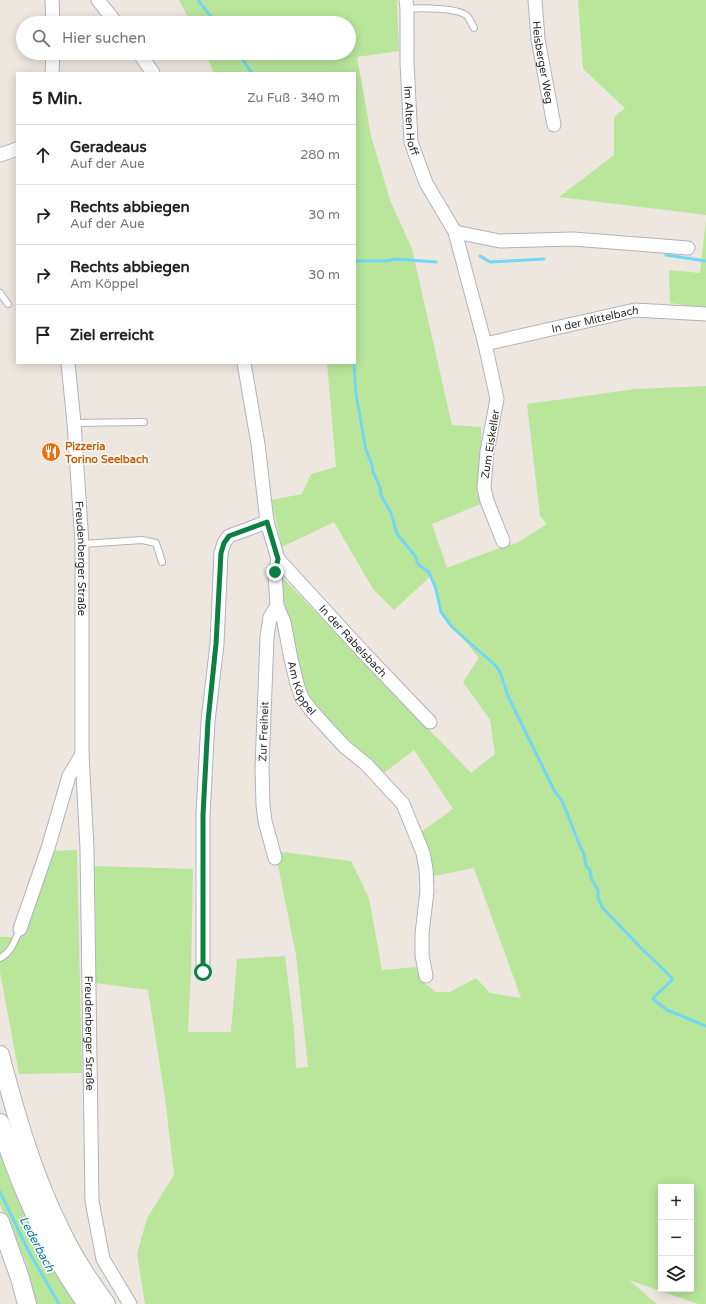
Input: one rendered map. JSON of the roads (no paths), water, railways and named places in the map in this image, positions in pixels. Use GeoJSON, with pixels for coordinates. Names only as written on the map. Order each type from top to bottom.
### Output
{"type":"FeatureCollection","features":[{"type":"Feature","properties":{"kind":"main road"},"geometry":{"type":"LineString","coordinates":[[0,1055],[12,1101],[28,1151],[51,1210],[77,1260],[106,1304]]}},
{"type":"Feature","properties":{"kind":"main road"},"geometry":{"type":"LineString","coordinates":[[0,1123],[20,1179],[35,1215],[64,1268],[87,1304]]}},
{"type":"Feature","properties":{"kind":"main road"},"geometry":{"type":"LineString","coordinates":[[0,1222],[18,1272],[27,1304]]}},
{"type":"Feature","properties":{"kind":"street"},"geometry":{"type":"LineString","coordinates":[[52,0],[53,16]]}},
{"type":"Feature","properties":{"kind":"street"},"geometry":{"type":"LineString","coordinates":[[98,0],[111,16]]}},
{"type":"Feature","properties":{"kind":"street","name":"Heisberger Weg"},"geometry":{"type":"LineString","coordinates":[[535,0],[538,39],[554,125]]}},
{"type":"Feature","properties":{"kind":"street","name":"Im Alten Hoff"},"geometry":{"type":"LineString","coordinates":[[406,4],[411,142],[426,183],[455,232],[485,344]]}},
{"type":"Feature","properties":{"kind":"street"},"geometry":{"type":"LineString","coordinates":[[52,72],[53,60]]}},
{"type":"Feature","properties":{"kind":"street"},"geometry":{"type":"LineString","coordinates":[[144,60],[152,72]]}},
{"type":"Feature","properties":{"kind":"street"},"geometry":{"type":"LineString","coordinates":[[0,155],[16,150]]}},
{"type":"Feature","properties":{"kind":"street"},"geometry":{"type":"LineString","coordinates":[[455,232],[500,241],[573,239],[688,248]]}},
{"type":"Feature","properties":{"kind":"street","name":"In der Mittelbach"},"geometry":{"type":"LineString","coordinates":[[485,344],[635,310],[706,314]]}},
{"type":"Feature","properties":{"kind":"street","name":"Zum Eiskeller"},"geometry":{"type":"LineString","coordinates":[[485,344],[498,399],[487,452],[484,488],[487,501],[503,541]]}},
{"type":"Feature","properties":{"kind":"street","name":"Freudenberger Straße"},"geometry":{"type":"LineString","coordinates":[[68,364],[74,423],[82,544],[82,754],[86,848],[92,1201],[103,1259],[130,1304]]}},
{"type":"Feature","properties":{"kind":"street","name":"Am Köppel"},"geometry":{"type":"LineString","coordinates":[[244,364],[258,444],[267,522],[278,559],[275,572],[277,606],[284,622],[297,684],[302,698],[311,710],[345,747],[366,764],[403,804],[423,852],[426,869],[427,891],[422,934],[422,955],[426,976]]}},
{"type":"Feature","properties":{"kind":"street"},"geometry":{"type":"LineString","coordinates":[[203,972],[203,815],[208,721],[216,644],[221,553],[224,543],[229,536],[267,522]]}},
{"type":"Feature","properties":{"kind":"street","name":"In der Rabelsbach"},"geometry":{"type":"LineString","coordinates":[[278,559],[363,652],[430,722]]}},
{"type":"Feature","properties":{"kind":"street","name":"Zur Freiheit"},"geometry":{"type":"LineString","coordinates":[[275,858],[265,821],[262,768],[267,637],[270,617],[277,606]]}},
{"type":"Feature","properties":{"kind":"street"},"geometry":{"type":"LineString","coordinates":[[20,929],[48,848],[69,776],[82,754]]}},
{"type":"Feature","properties":{"kind":"lane"},"geometry":{"type":"LineString","coordinates":[[406,4],[423,8],[456,11],[467,16],[474,28]]}},
{"type":"Feature","properties":{"kind":"lane"},"geometry":{"type":"LineString","coordinates":[[0,293],[8,304]]}},
{"type":"Feature","properties":{"kind":"lane"},"geometry":{"type":"LineString","coordinates":[[74,423],[144,422]]}},
{"type":"Feature","properties":{"kind":"lane"},"geometry":{"type":"LineString","coordinates":[[82,544],[142,540],[156,543],[162,562]]}},
{"type":"Feature","properties":{"kind":"lane"},"geometry":{"type":"LineString","coordinates":[[0,958],[12,947],[20,929]]}},
{"type":"Feature","properties":{"kind":"waterway"},"geometry":{"type":"LineString","coordinates":[[198,0],[211,16]]}},
{"type":"Feature","properties":{"kind":"waterway"},"geometry":{"type":"LineString","coordinates":[[243,60],[251,72]]}},
{"type":"Feature","properties":{"kind":"waterway"},"geometry":{"type":"LineString","coordinates":[[666,255],[706,261]]}},
{"type":"Feature","properties":{"kind":"waterway"},"geometry":{"type":"LineString","coordinates":[[480,256],[490,262],[544,259]]}},
{"type":"Feature","properties":{"kind":"waterway"},"geometry":{"type":"LineString","coordinates":[[356,261],[385,261],[396,259],[436,262]]}},
{"type":"Feature","properties":{"kind":"waterway"},"geometry":{"type":"LineString","coordinates":[[354,364],[356,394],[366,450],[373,472],[380,487],[381,495],[391,513],[397,534],[416,557],[419,565],[429,572],[436,589],[441,612],[452,627],[496,666],[500,672],[508,696],[554,790],[562,801],[584,854],[586,866],[590,870],[591,878],[598,890],[598,898],[602,907],[672,978],[672,980],[653,999],[667,1010],[706,1026]]}},
{"type":"Feature","properties":{"kind":"waterway","name":"Lederbach"},"geometry":{"type":"LineString","coordinates":[[0,1192],[28,1250],[59,1304]]}},
{"type":"Feature","properties":{"kind":"place","name":"Pizzeria Torino Seelbach"},"geometry":{"type":"Point","coordinates":[51,452]}}]}
